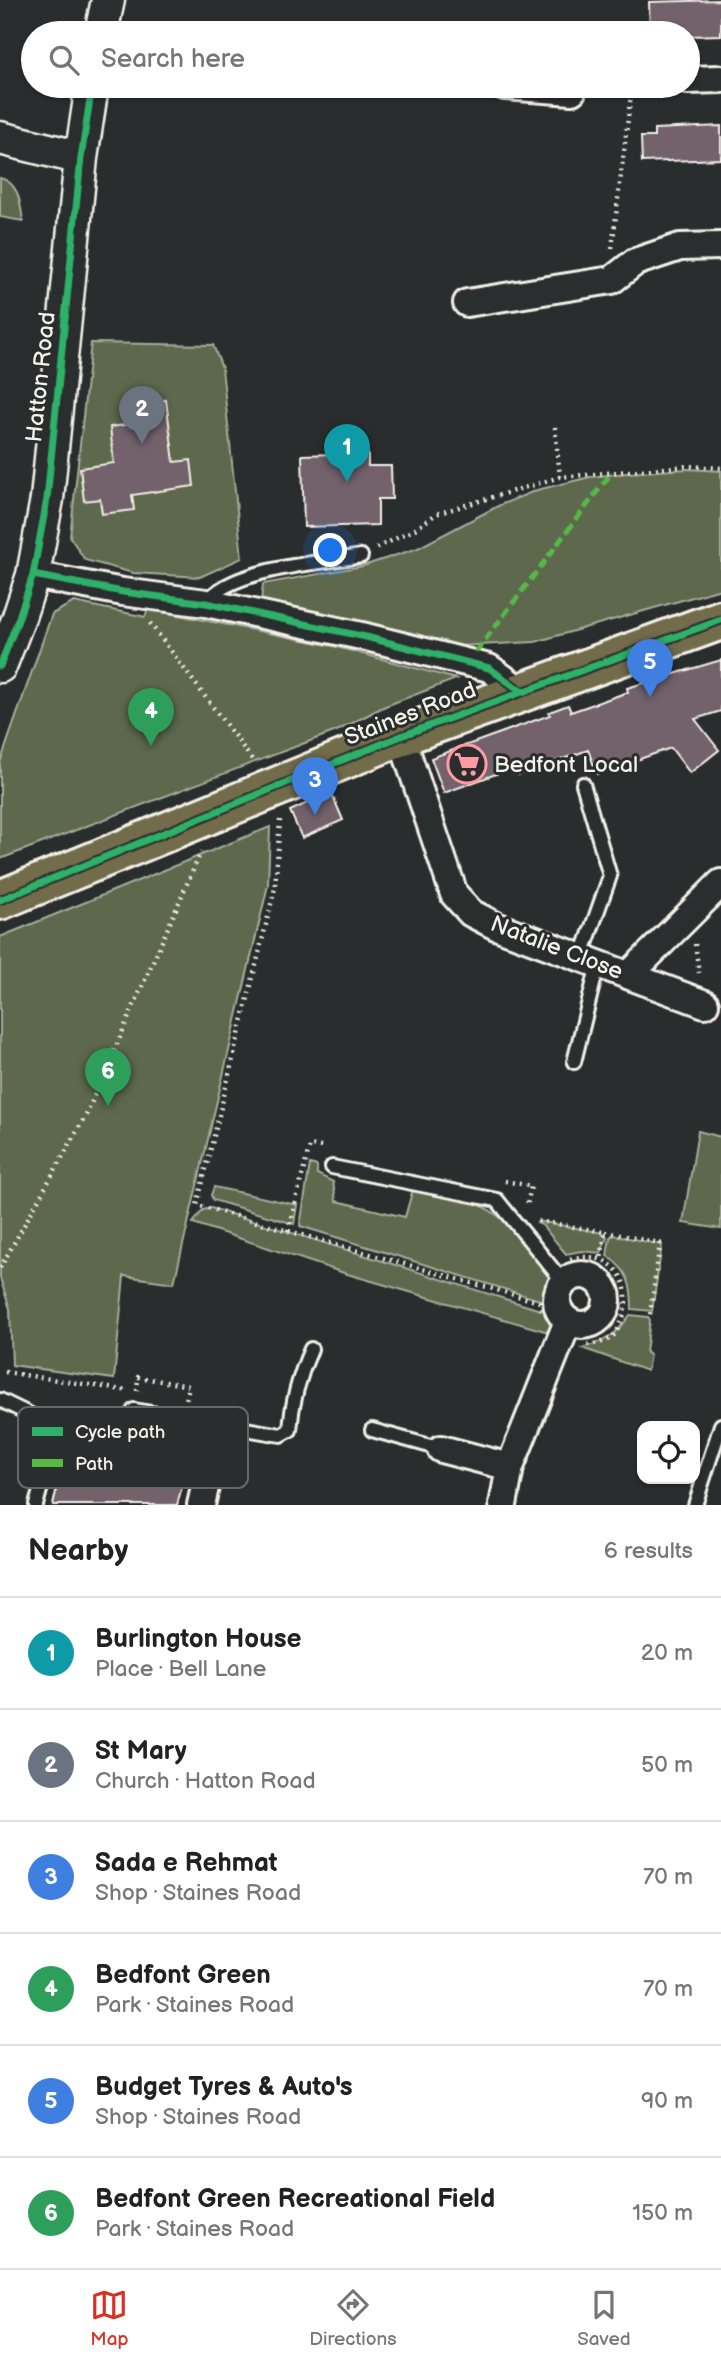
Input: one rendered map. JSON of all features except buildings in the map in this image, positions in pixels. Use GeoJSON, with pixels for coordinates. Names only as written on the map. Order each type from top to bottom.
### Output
{"type":"FeatureCollection","features":[{"type":"Feature","properties":{"kind":"main road","name":"Staines Road"},"geometry":{"type":"LineString","coordinates":[[0,900],[401,736],[721,620]]}},
{"type":"Feature","properties":{"kind":"street"},"geometry":{"type":"LineString","coordinates":[[104,21],[108,0]]}},
{"type":"Feature","properties":{"kind":"street"},"geometry":{"type":"LineString","coordinates":[[700,80],[721,79]]}},
{"type":"Feature","properties":{"kind":"street","name":"Hatton Road"},"geometry":{"type":"LineString","coordinates":[[0,666],[14,619],[33,575],[47,499],[81,158],[90,98]]}},
{"type":"Feature","properties":{"kind":"street"},"geometry":{"type":"LineString","coordinates":[[0,138],[81,158]]}},
{"type":"Feature","properties":{"kind":"street"},"geometry":{"type":"LineString","coordinates":[[467,303],[612,280],[635,262],[680,247],[721,246]]}},
{"type":"Feature","properties":{"kind":"street"},"geometry":{"type":"LineString","coordinates":[[33,575],[143,606],[206,603],[366,637],[489,668],[521,691]]}},
{"type":"Feature","properties":{"kind":"street","name":"Natalie Close"},"geometry":{"type":"LineString","coordinates":[[401,736],[454,894],[471,913],[496,926],[713,1006]]}},
{"type":"Feature","properties":{"kind":"street"},"geometry":{"type":"LineString","coordinates":[[629,975],[721,883]]}},
{"type":"Feature","properties":{"kind":"street"},"geometry":{"type":"LineString","coordinates":[[562,1272],[594,1277],[606,1289],[608,1297],[604,1313],[592,1324],[575,1325],[568,1321],[558,1307],[562,1272]]}},
{"type":"Feature","properties":{"kind":"street"},"geometry":{"type":"LineString","coordinates":[[503,1505],[510,1466],[568,1321]]}},
{"type":"Feature","properties":{"kind":"street"},"geometry":{"type":"LineString","coordinates":[[441,1448],[510,1466]]}},
{"type":"Feature","properties":{"kind":"lane"},"geometry":{"type":"LineString","coordinates":[[206,603],[219,590],[254,573],[361,556]]}},
{"type":"Feature","properties":{"kind":"lane"},"geometry":{"type":"LineString","coordinates":[[573,1062],[590,961],[610,876],[583,784]]}},
{"type":"Feature","properties":{"kind":"lane"},"geometry":{"type":"LineString","coordinates":[[332,1167],[497,1200],[562,1272]]}},
{"type":"Feature","properties":{"kind":"lane"},"geometry":{"type":"LineString","coordinates":[[248,1430],[281,1436],[290,1430],[291,1408],[300,1375],[312,1349]]}},
{"type":"Feature","properties":{"kind":"lane"},"geometry":{"type":"LineString","coordinates":[[0,1400],[18,1409]]}},
{"type":"Feature","properties":{"kind":"lane"},"geometry":{"type":"LineString","coordinates":[[695,1505],[721,1425]]}},
{"type":"Feature","properties":{"kind":"lane"},"geometry":{"type":"LineString","coordinates":[[372,1430],[441,1448]]}},
{"type":"Feature","properties":{"kind":"lane"},"geometry":{"type":"LineString","coordinates":[[36,1505],[41,1488]]}},
{"type":"Feature","properties":{"kind":"path"},"geometry":{"type":"LineString","coordinates":[[607,281],[630,98]]}},
{"type":"Feature","properties":{"kind":"path"},"geometry":{"type":"LineString","coordinates":[[555,427],[560,477]]}},
{"type":"Feature","properties":{"kind":"path"},"geometry":{"type":"LineString","coordinates":[[361,556],[416,528],[436,514],[560,477],[688,466],[721,468]]}},
{"type":"Feature","properties":{"kind":"path"},"geometry":{"type":"LineString","coordinates":[[143,606],[259,768]]}},
{"type":"Feature","properties":{"kind":"path"},"geometry":{"type":"LineString","coordinates":[[281,810],[275,888],[197,1205],[539,1302]]}},
{"type":"Feature","properties":{"kind":"path"},"geometry":{"type":"LineString","coordinates":[[0,1268],[86,1115],[202,849]]}},
{"type":"Feature","properties":{"kind":"path"},"geometry":{"type":"LineString","coordinates":[[288,1231],[310,1145],[335,1150]]}},
{"type":"Feature","properties":{"kind":"path"},"geometry":{"type":"LineString","coordinates":[[524,1219],[660,1243],[650,1315]]}},
{"type":"Feature","properties":{"kind":"path"},"geometry":{"type":"LineString","coordinates":[[601,1261],[605,1232]]}},
{"type":"Feature","properties":{"kind":"path"},"geometry":{"type":"LineString","coordinates":[[562,1272],[579,1257],[601,1261],[614,1267],[624,1280],[628,1297],[625,1311],[613,1337],[581,1346]]}},
{"type":"Feature","properties":{"kind":"green space"},"geometry":{"type":"Polygon","coordinates":[[[0,178],[12,184],[15,189],[23,221],[0,217],[0,178]]]}},
{"type":"Feature","properties":{"kind":"green space"},"geometry":{"type":"Polygon","coordinates":[[[91,343],[213,345],[222,368],[242,558],[200,577],[133,573],[85,560],[70,537],[91,343]]]}},
{"type":"Feature","properties":{"kind":"green space"},"geometry":{"type":"Polygon","coordinates":[[[688,469],[721,471],[721,589],[535,642],[439,647],[261,601],[263,584],[363,566],[418,548],[500,505],[537,490],[590,477],[688,469]]]}},
{"type":"Feature","properties":{"kind":"green space"},"geometry":{"type":"Polygon","coordinates":[[[74,602],[145,617],[148,609],[333,646],[456,679],[383,707],[339,730],[0,859],[0,763],[52,614],[74,602]]]}},
{"type":"Feature","properties":{"kind":"green space"},"geometry":{"type":"Polygon","coordinates":[[[270,827],[268,885],[174,1283],[124,1276],[114,1379],[12,1365],[10,1309],[0,1278],[0,937],[270,827]]]}},
{"type":"Feature","properties":{"kind":"green space"},"geometry":{"type":"Polygon","coordinates":[[[698,1131],[721,1137],[721,1229],[683,1223],[698,1131]]]}},
{"type":"Feature","properties":{"kind":"green space"},"geometry":{"type":"Polygon","coordinates":[[[310,1164],[317,1166],[317,1174],[333,1182],[336,1201],[405,1217],[413,1189],[446,1194],[472,1201],[485,1208],[510,1225],[554,1267],[543,1301],[300,1226],[310,1164]]]}},
{"type":"Feature","properties":{"kind":"green space"},"geometry":{"type":"Polygon","coordinates":[[[214,1187],[297,1205],[294,1224],[213,1200],[211,1195],[214,1187]]]}},
{"type":"Feature","properties":{"kind":"green space"},"geometry":{"type":"Polygon","coordinates":[[[211,1208],[544,1311],[552,1333],[344,1273],[193,1223],[203,1210],[211,1208]]]}},
{"type":"Feature","properties":{"kind":"green space"},"geometry":{"type":"Polygon","coordinates":[[[538,1221],[603,1233],[607,1237],[601,1253],[581,1251],[566,1254],[538,1221]]]}},
{"type":"Feature","properties":{"kind":"green space"},"geometry":{"type":"Polygon","coordinates":[[[614,1235],[662,1245],[652,1311],[632,1309],[627,1278],[620,1267],[607,1256],[610,1237],[614,1235]]]}},
{"type":"Feature","properties":{"kind":"green space"},"geometry":{"type":"Polygon","coordinates":[[[630,1315],[648,1317],[650,1320],[647,1371],[582,1348],[610,1337],[630,1315]]]}},
{"type":"Feature","properties":{"kind":"marked path"},"geometry":{"type":"LineString","coordinates":[[476,652],[612,472]]}},
{"type":"Feature","properties":{"kind":"cycle path"},"geometry":{"type":"LineString","coordinates":[[0,666],[33,575],[47,499],[81,158],[90,98]]}},
{"type":"Feature","properties":{"kind":"cycle path"},"geometry":{"type":"LineString","coordinates":[[33,575],[123,592],[206,603],[366,637],[489,668],[521,691]]}},
{"type":"Feature","properties":{"kind":"cycle path"},"geometry":{"type":"LineString","coordinates":[[0,900],[401,736],[721,620]]}},
{"type":"Feature","properties":{"kind":"place","name":"St Mary"},"geometry":{"type":"Point","coordinates":[142,444]}},
{"type":"Feature","properties":{"kind":"place","name":"Burlington House"},"geometry":{"type":"Point","coordinates":[347,482]}},
{"type":"Feature","properties":{"kind":"place","name":"Budget Tyres & Auto's"},"geometry":{"type":"Point","coordinates":[650,697]}},
{"type":"Feature","properties":{"kind":"place","name":"Bedfont Green"},"geometry":{"type":"Point","coordinates":[151,746]}},
{"type":"Feature","properties":{"kind":"place","name":"Bedfont Local"},"geometry":{"type":"Point","coordinates":[467,764]}},
{"type":"Feature","properties":{"kind":"place","name":"Sada e Rehmat"},"geometry":{"type":"Point","coordinates":[315,815]}},
{"type":"Feature","properties":{"kind":"place","name":"Bedfont Green Recreational Field"},"geometry":{"type":"Point","coordinates":[108,1106]}}]}
